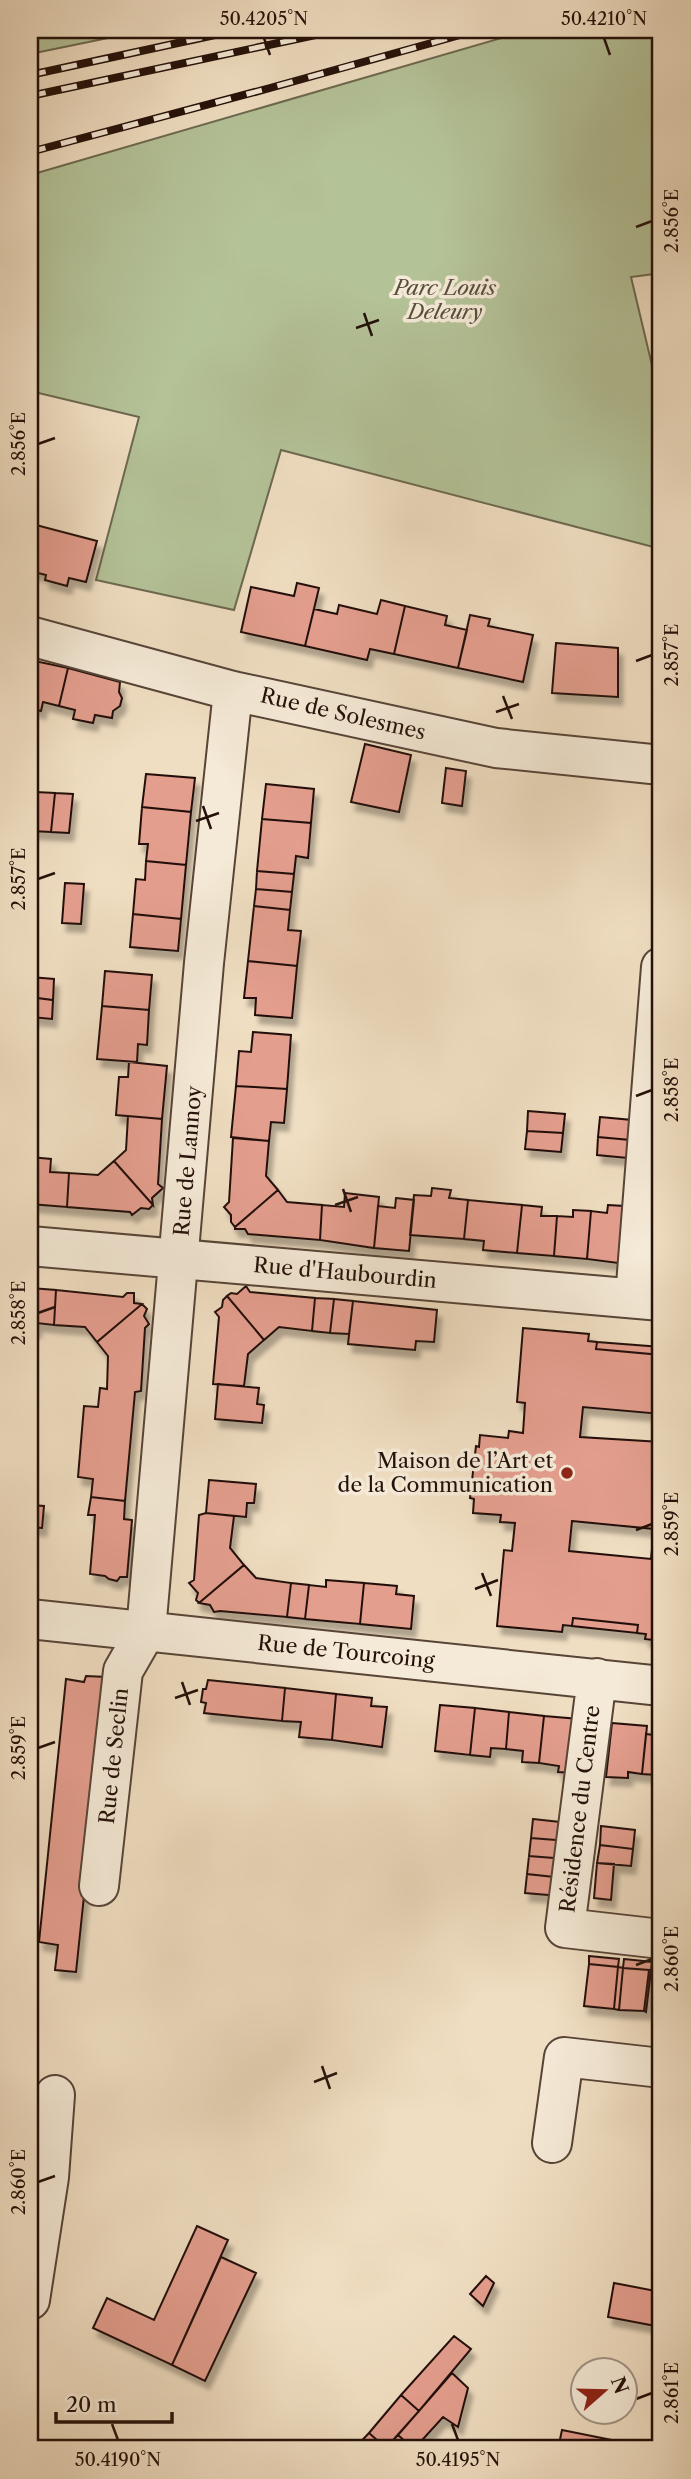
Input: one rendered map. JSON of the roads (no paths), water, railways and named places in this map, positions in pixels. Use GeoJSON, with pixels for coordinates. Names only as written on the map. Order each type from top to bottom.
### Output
{"type":"FeatureCollection","features":[{"type":"Feature","properties":{"kind":"street","name":"Rue de Solesmes"},"geometry":{"type":"LineString","coordinates":[[30,636],[233,691],[496,748],[661,765]]}},
{"type":"Feature","properties":{"kind":"street","name":"Rue de Lannoy"},"geometry":{"type":"LineString","coordinates":[[146,1631],[204,963],[233,691]]}},
{"type":"Feature","properties":{"kind":"street"},"geometry":{"type":"LineString","coordinates":[[648,1300],[661,967]]}},
{"type":"Feature","properties":{"kind":"street","name":"Rue d'Haubourdin"},"geometry":{"type":"LineString","coordinates":[[30,1246],[648,1300]]}},
{"type":"Feature","properties":{"kind":"street","name":"Rue de Tourcoing"},"geometry":{"type":"LineString","coordinates":[[30,1619],[661,1686]]}},
{"type":"Feature","properties":{"kind":"street","name":"Rue de Seclin"},"geometry":{"type":"LineString","coordinates":[[99,1886],[123,1671],[146,1631]]}},
{"type":"Feature","properties":{"kind":"street","name":"Résidence du Centre"},"geometry":{"type":"LineString","coordinates":[[597,1678],[565,1928],[661,1939]]}},
{"type":"Feature","properties":{"kind":"street"},"geometry":{"type":"LineString","coordinates":[[552,2143],[564,2057],[661,2068]]}},
{"type":"Feature","properties":{"kind":"street"},"geometry":{"type":"LineString","coordinates":[[30,2300],[49,2178],[55,2095]]}},
{"type":"Feature","properties":{"kind":"railway"},"geometry":{"type":"LineString","coordinates":[[30,75],[238,30]]}},
{"type":"Feature","properties":{"kind":"railway"},"geometry":{"type":"LineString","coordinates":[[30,96],[339,30]]}},
{"type":"Feature","properties":{"kind":"railway"},"geometry":{"type":"LineString","coordinates":[[30,152],[478,30]]}},
{"type":"Feature","properties":{"kind":"place","name":"Maison de l’Art et de la Communication"},"geometry":{"type":"Point","coordinates":[567,1473]}},
{"type":"Feature","properties":{"kind":"park label","name":"Parc Louis Deleury"},"geometry":{"type":"Point","coordinates":[445,300]}}]}
